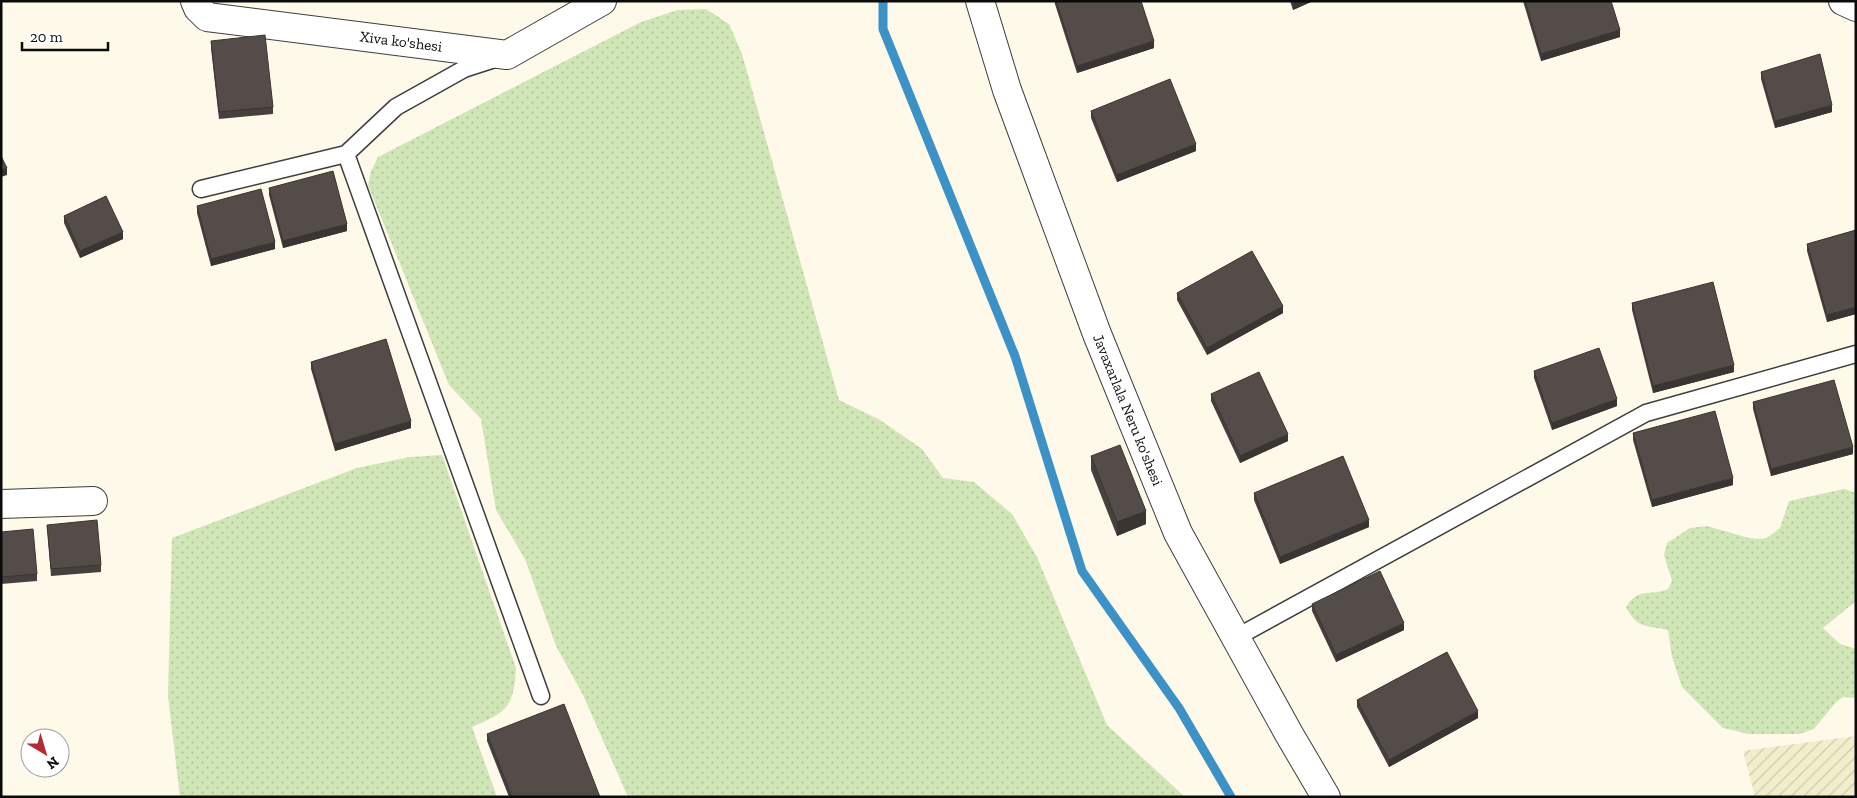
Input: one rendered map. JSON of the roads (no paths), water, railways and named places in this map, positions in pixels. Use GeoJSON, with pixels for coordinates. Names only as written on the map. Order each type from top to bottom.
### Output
{"type":"FeatureCollection","features":[{"type":"Feature","properties":{"kind":"street","name":"Xiva ko'shesi"},"geometry":{"type":"LineString","coordinates":[[195,1],[198,8],[207,16],[507,55]]}},
{"type":"Feature","properties":{"kind":"street"},"geometry":{"type":"LineString","coordinates":[[507,55],[602,1]]}},
{"type":"Feature","properties":{"kind":"street","name":"Javaxarlala Neru ko'shesi"},"geometry":{"type":"LineString","coordinates":[[980,1],[1007,90],[1108,362],[1178,533],[1326,797]]}},
{"type":"Feature","properties":{"kind":"street"},"geometry":{"type":"LineString","coordinates":[[1843,1],[1856,6]]}},
{"type":"Feature","properties":{"kind":"street"},"geometry":{"type":"LineString","coordinates":[[1,504],[93,501]]}},
{"type":"Feature","properties":{"kind":"lane"},"geometry":{"type":"LineString","coordinates":[[201,189],[346,154],[396,107],[464,70],[507,55]]}},
{"type":"Feature","properties":{"kind":"lane"},"geometry":{"type":"LineString","coordinates":[[346,154],[541,696]]}},
{"type":"Feature","properties":{"kind":"lane"},"geometry":{"type":"LineString","coordinates":[[1236,637],[1646,413],[1856,354]]}},
{"type":"Feature","properties":{"kind":"waterway"},"geometry":{"type":"LineString","coordinates":[[883,1],[883,29],[1015,356],[1082,571],[1179,708],[1231,797]]}}]}
